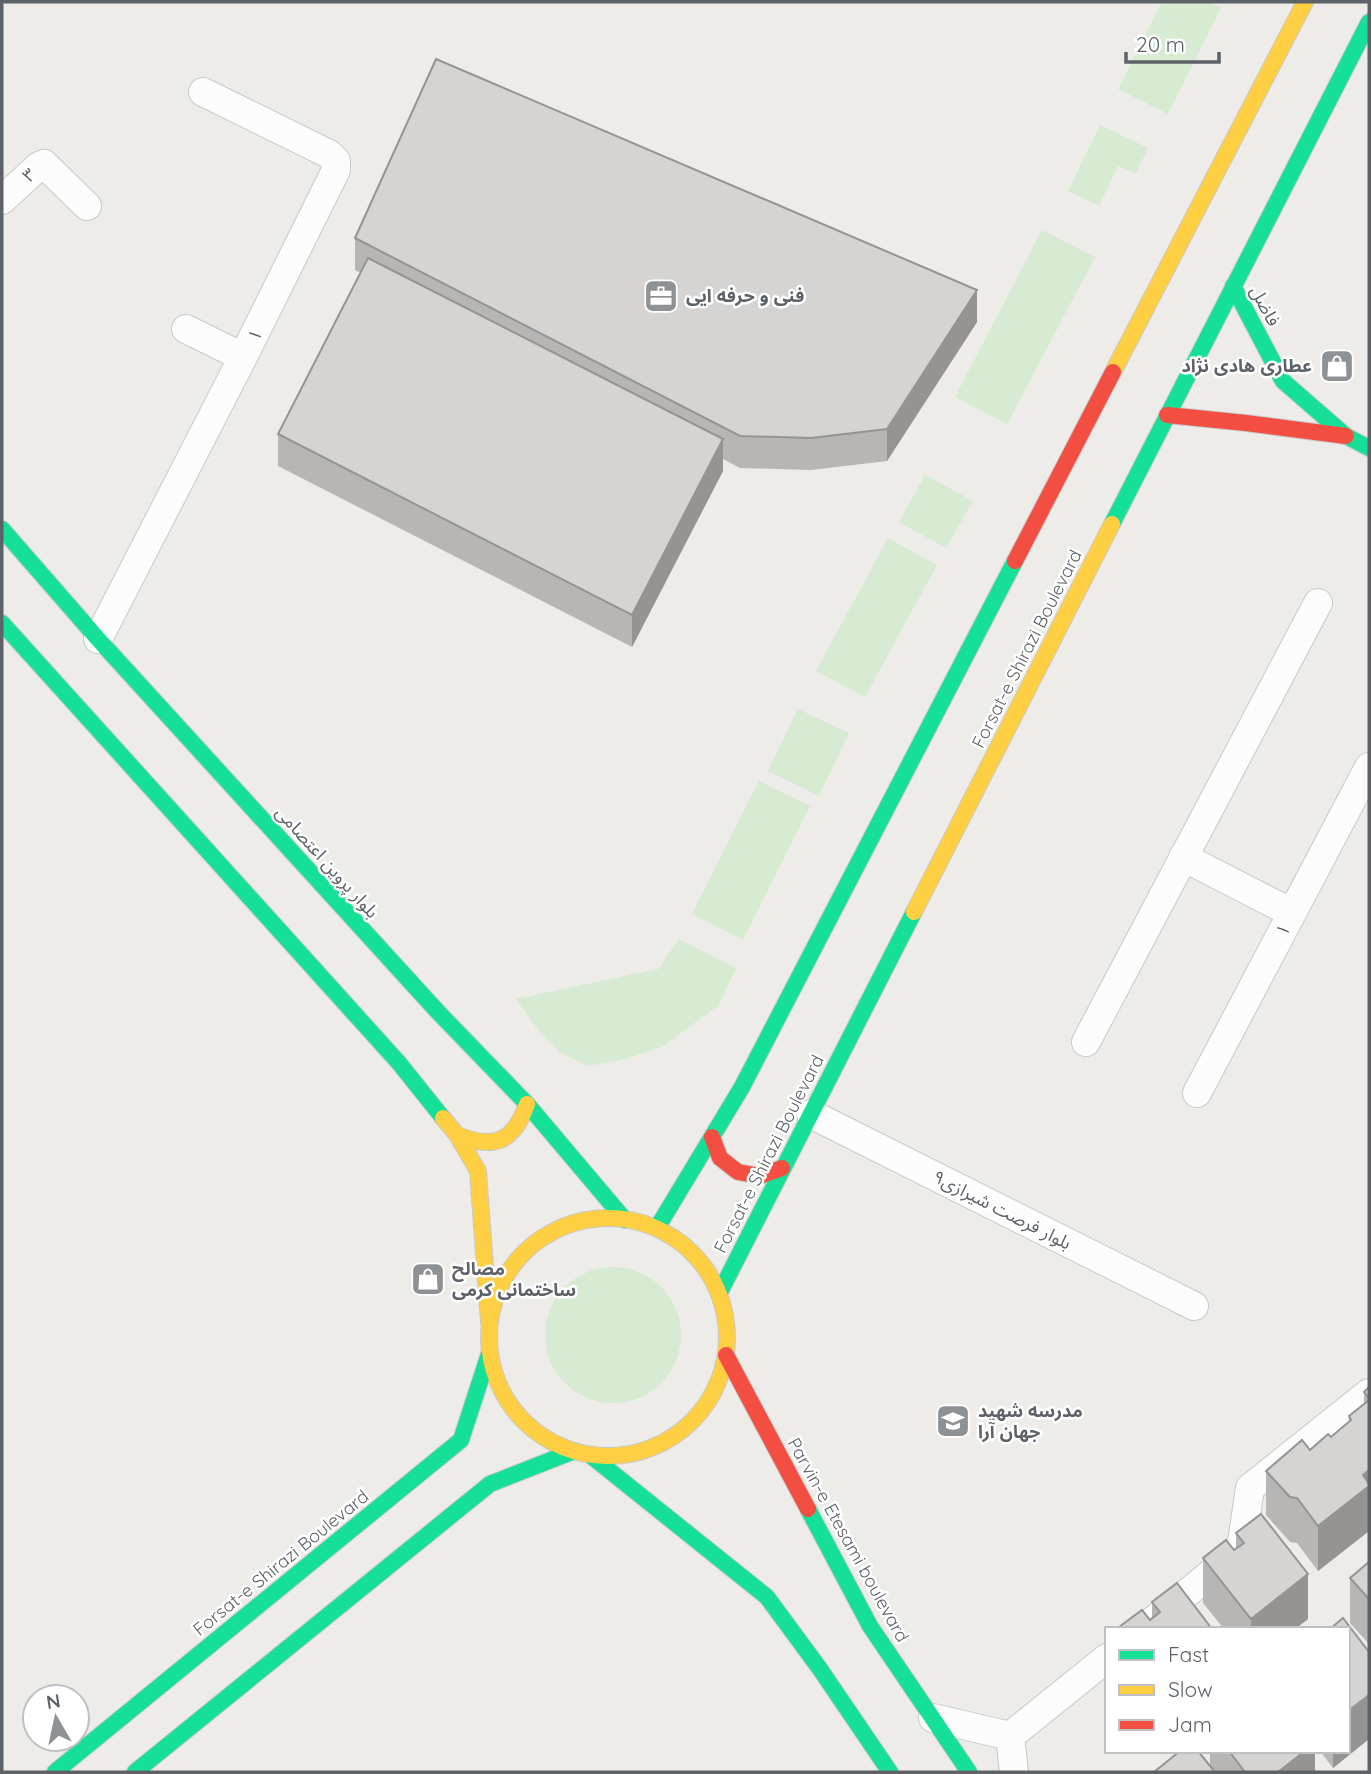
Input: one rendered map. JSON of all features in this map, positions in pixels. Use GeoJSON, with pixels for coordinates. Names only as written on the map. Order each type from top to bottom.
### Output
{"type":"FeatureCollection","features":[{"type":"Feature","properties":{"kind":"main road"},"geometry":{"type":"LineString","coordinates":[[657,1228],[748,1074],[1305,2]]}},
{"type":"Feature","properties":{"kind":"main road","name":"Forsat-e Shirazi Boulevard"},"geometry":{"type":"LineString","coordinates":[[719,1294],[1369,22]]}},
{"type":"Feature","properties":{"kind":"main road","name":"فاضل"},"geometry":{"type":"LineString","coordinates":[[1233,286],[1283,381],[1346,436],[1369,448]]}},
{"type":"Feature","properties":{"kind":"main road","name":"فاضل"},"geometry":{"type":"LineString","coordinates":[[1167,415],[1346,436]]}},
{"type":"Feature","properties":{"kind":"main road","name":"بلوار پروین اعتصامی"},"geometry":{"type":"LineString","coordinates":[[2,529],[98,639],[438,1012],[527,1104],[625,1220]]}},
{"type":"Feature","properties":{"kind":"main road"},"geometry":{"type":"LineString","coordinates":[[2,624],[399,1063],[457,1136],[478,1171],[489,1354],[497,1383],[513,1410],[534,1432],[561,1447],[590,1455],[621,1456],[651,1448],[678,1433],[701,1411],[717,1385],[726,1356],[727,1324],[719,1294],[709,1273],[677,1240],[657,1228],[621,1219],[583,1220],[549,1233],[520,1256],[499,1287],[489,1322]]}},
{"type":"Feature","properties":{"kind":"main road"},"geometry":{"type":"LineString","coordinates":[[457,1136],[471,1143],[487,1144],[502,1140],[514,1132],[523,1119],[527,1104]]}},
{"type":"Feature","properties":{"kind":"main road"},"geometry":{"type":"LineString","coordinates":[[712,1137],[720,1158],[738,1172],[761,1176],[782,1168]]}},
{"type":"Feature","properties":{"kind":"main road","name":"Forsat-e Shirazi Boulevard"},"geometry":{"type":"LineString","coordinates":[[55,1772],[461,1440],[489,1354]]}},
{"type":"Feature","properties":{"kind":"main road","name":"Parvin-e Etesami boulevard"},"geometry":{"type":"LineString","coordinates":[[726,1356],[870,1626],[969,1772]]}},
{"type":"Feature","properties":{"kind":"main road"},"geometry":{"type":"LineString","coordinates":[[135,1772],[490,1484],[574,1451]]}},
{"type":"Feature","properties":{"kind":"main road"},"geometry":{"type":"LineString","coordinates":[[590,1455],[767,1597],[890,1772]]}},
{"type":"Feature","properties":{"kind":"street","name":"۱"},"geometry":{"type":"LineString","coordinates":[[98,639],[243,358],[336,170],[336,161],[329,154],[203,92]]}},
{"type":"Feature","properties":{"kind":"street","name":"۳"},"geometry":{"type":"LineString","coordinates":[[2,200],[44,164],[87,206]]}},
{"type":"Feature","properties":{"kind":"street"},"geometry":{"type":"LineString","coordinates":[[186,329],[243,358]]}},
{"type":"Feature","properties":{"kind":"street"},"geometry":{"type":"LineString","coordinates":[[1086,1042],[1318,603]]}},
{"type":"Feature","properties":{"kind":"street","name":"۱"},"geometry":{"type":"LineString","coordinates":[[1197,1093],[1369,767]]}},
{"type":"Feature","properties":{"kind":"street"},"geometry":{"type":"LineString","coordinates":[[1183,857],[1292,913]]}},
{"type":"Feature","properties":{"kind":"street","name":"۹بلوار فرصت شیرازی"},"geometry":{"type":"LineString","coordinates":[[811,1114],[1194,1306]]}},
{"type":"Feature","properties":{"kind":"street"},"geometry":{"type":"LineString","coordinates":[[1145,1627],[1241,1549],[1250,1488],[1369,1393]]}},
{"type":"Feature","properties":{"kind":"street"},"geometry":{"type":"LineString","coordinates":[[1010,1736],[1105,1660]]}},
{"type":"Feature","properties":{"kind":"street"},"geometry":{"type":"LineString","coordinates":[[933,1718],[1010,1736]]}},
{"type":"Feature","properties":{"kind":"street"},"geometry":{"type":"LineString","coordinates":[[1010,1736],[1014,1772]]}},
{"type":"Feature","properties":{"kind":"green space"},"geometry":{"type":"Polygon","coordinates":[[[1162,2],[1209,2],[1221,8],[1168,114],[1118,89],[1162,2]]]}},
{"type":"Feature","properties":{"kind":"green space"},"geometry":{"type":"Polygon","coordinates":[[[1100,125],[1148,148],[1136,173],[1118,166],[1099,206],[1068,191],[1100,125]]]}},
{"type":"Feature","properties":{"kind":"green space"},"geometry":{"type":"Polygon","coordinates":[[[1042,230],[1095,257],[1007,424],[955,397],[1042,230]]]}},
{"type":"Feature","properties":{"kind":"green space"},"geometry":{"type":"Polygon","coordinates":[[[925,475],[973,501],[946,548],[899,522],[925,475]]]}},
{"type":"Feature","properties":{"kind":"green space"},"geometry":{"type":"Polygon","coordinates":[[[888,538],[937,565],[865,697],[816,671],[888,538]]]}},
{"type":"Feature","properties":{"kind":"green space"},"geometry":{"type":"Polygon","coordinates":[[[798,709],[849,733],[819,796],[768,771],[798,709]]]}},
{"type":"Feature","properties":{"kind":"green space"},"geometry":{"type":"Polygon","coordinates":[[[759,781],[810,806],[743,940],[692,914],[759,781]]]}},
{"type":"Feature","properties":{"kind":"green space"},"geometry":{"type":"Polygon","coordinates":[[[679,939],[736,968],[719,1005],[662,1047],[622,1060],[587,1066],[559,1052],[536,1027],[516,999],[658,969],[679,939]]]}},
{"type":"Feature","properties":{"kind":"green space"},"geometry":{"type":"Polygon","coordinates":[[[613,1267],[639,1273],[661,1287],[675,1309],[681,1335],[675,1361],[661,1383],[639,1397],[613,1403],[587,1397],[565,1383],[551,1361],[545,1335],[551,1309],[565,1287],[587,1273],[613,1267]]]}},
{"type":"Feature","properties":{"kind":"building","name":"فنی و حرفه ایی"},"geometry":{"type":"Polygon","coordinates":[[[436,59],[977,290],[887,429],[811,438],[740,436],[355,238],[436,59]]]}},
{"type":"Feature","properties":{"kind":"building"},"geometry":{"type":"Polygon","coordinates":[[[368,258],[723,439],[632,615],[278,434],[368,258]]]}},
{"type":"Feature","properties":{"kind":"building"},"geometry":{"type":"Polygon","coordinates":[[[1369,1400],[1369,1470],[1363,1475],[1369,1486],[1318,1526],[1297,1498],[1290,1497],[1266,1471],[1302,1440],[1310,1450],[1328,1434],[1331,1437],[1351,1420],[1349,1416],[1369,1400]]]}},
{"type":"Feature","properties":{"kind":"building"},"geometry":{"type":"Polygon","coordinates":[[[1261,1514],[1308,1574],[1251,1619],[1203,1558],[1226,1540],[1234,1550],[1244,1543],[1236,1533],[1261,1514]]]}},
{"type":"Feature","properties":{"kind":"building"},"geometry":{"type":"Polygon","coordinates":[[[1369,1562],[1369,1599],[1350,1578],[1369,1562]]]}},
{"type":"Feature","properties":{"kind":"building"},"geometry":{"type":"Polygon","coordinates":[[[1177,1583],[1210,1627],[1119,1627],[1142,1610],[1150,1620],[1160,1612],[1152,1602],[1177,1583]]]}},
{"type":"Feature","properties":{"kind":"building"},"geometry":{"type":"Polygon","coordinates":[[[1343,1618],[1350,1627],[1332,1627],[1343,1618]]]}},
{"type":"Feature","properties":{"kind":"building"},"geometry":{"type":"Polygon","coordinates":[[[1350,1627],[1369,1652],[1369,1695],[1350,1709],[1350,1627]]]}},
{"type":"Feature","properties":{"kind":"building"},"geometry":{"type":"Polygon","coordinates":[[[1178,1753],[1200,1753],[1215,1772],[1154,1772],[1178,1753]]]}},
{"type":"Feature","properties":{"kind":"building"},"geometry":{"type":"Polygon","coordinates":[[[1231,1753],[1302,1753],[1278,1772],[1245,1772],[1231,1753]]]}},
{"type":"Feature","properties":{"kind":"traffic: fast"},"geometry":{"type":"LineString","coordinates":[[1112,524],[1369,22]]}},
{"type":"Feature","properties":{"kind":"traffic: fast"},"geometry":{"type":"LineString","coordinates":[[1233,286],[1283,381],[1346,436],[1369,448]]}},
{"type":"Feature","properties":{"kind":"traffic: fast"},"geometry":{"type":"LineString","coordinates":[[2,529],[98,639],[438,1012],[527,1104],[625,1220]]}},
{"type":"Feature","properties":{"kind":"traffic: fast"},"geometry":{"type":"LineString","coordinates":[[657,1228],[742,1087],[1015,561]]}},
{"type":"Feature","properties":{"kind":"traffic: fast"},"geometry":{"type":"LineString","coordinates":[[2,623],[399,1063],[443,1118]]}},
{"type":"Feature","properties":{"kind":"traffic: fast"},"geometry":{"type":"LineString","coordinates":[[719,1294],[914,912]]}},
{"type":"Feature","properties":{"kind":"traffic: fast"},"geometry":{"type":"LineString","coordinates":[[55,1772],[461,1440],[489,1354]]}},
{"type":"Feature","properties":{"kind":"traffic: fast"},"geometry":{"type":"LineString","coordinates":[[135,1772],[490,1484],[574,1451]]}},
{"type":"Feature","properties":{"kind":"traffic: fast"},"geometry":{"type":"LineString","coordinates":[[590,1455],[767,1597],[890,1772]]}},
{"type":"Feature","properties":{"kind":"traffic: fast"},"geometry":{"type":"LineString","coordinates":[[808,1509],[870,1626],[969,1772]]}},
{"type":"Feature","properties":{"kind":"traffic: slow"},"geometry":{"type":"LineString","coordinates":[[1113,372],[1305,2]]}},
{"type":"Feature","properties":{"kind":"traffic: slow"},"geometry":{"type":"LineString","coordinates":[[914,912],[1112,524]]}},
{"type":"Feature","properties":{"kind":"traffic: slow"},"geometry":{"type":"LineString","coordinates":[[457,1135],[482,1142],[501,1139],[516,1127],[527,1104]]}},
{"type":"Feature","properties":{"kind":"traffic: slow"},"geometry":{"type":"LineString","coordinates":[[443,1118],[457,1135],[478,1171],[489,1322]]}},
{"type":"Feature","properties":{"kind":"traffic: slow"},"geometry":{"type":"LineString","coordinates":[[608,1218],[653,1227],[674,1238],[692,1253],[707,1271],[718,1292],[727,1337],[718,1382],[707,1403],[692,1421],[674,1436],[653,1447],[608,1456],[563,1447],[542,1436],[524,1421],[509,1403],[498,1382],[489,1337],[498,1292],[509,1271],[524,1253],[542,1238],[563,1227],[608,1218]]}},
{"type":"Feature","properties":{"kind":"traffic: jam"},"geometry":{"type":"LineString","coordinates":[[1015,561],[1113,372]]}},
{"type":"Feature","properties":{"kind":"traffic: jam"},"geometry":{"type":"LineString","coordinates":[[1167,415],[1346,436]]}},
{"type":"Feature","properties":{"kind":"traffic: jam"},"geometry":{"type":"LineString","coordinates":[[712,1137],[720,1158],[738,1172],[760,1176],[782,1168]]}},
{"type":"Feature","properties":{"kind":"traffic: jam"},"geometry":{"type":"LineString","coordinates":[[726,1355],[808,1509]]}},
{"type":"Feature","properties":{"kind":"place","name":"فنی و حرفه ایی"},"geometry":{"type":"Point","coordinates":[661,296]}},
{"type":"Feature","properties":{"kind":"place","name":"عطاری هادی نژاد"},"geometry":{"type":"Point","coordinates":[1337,366]}},
{"type":"Feature","properties":{"kind":"place","name":"مصالح ساختمانی کرمی"},"geometry":{"type":"Point","coordinates":[428,1279]}},
{"type":"Feature","properties":{"kind":"place","name":"مدرسه شهید جهان آرا"},"geometry":{"type":"Point","coordinates":[953,1421]}}]}
